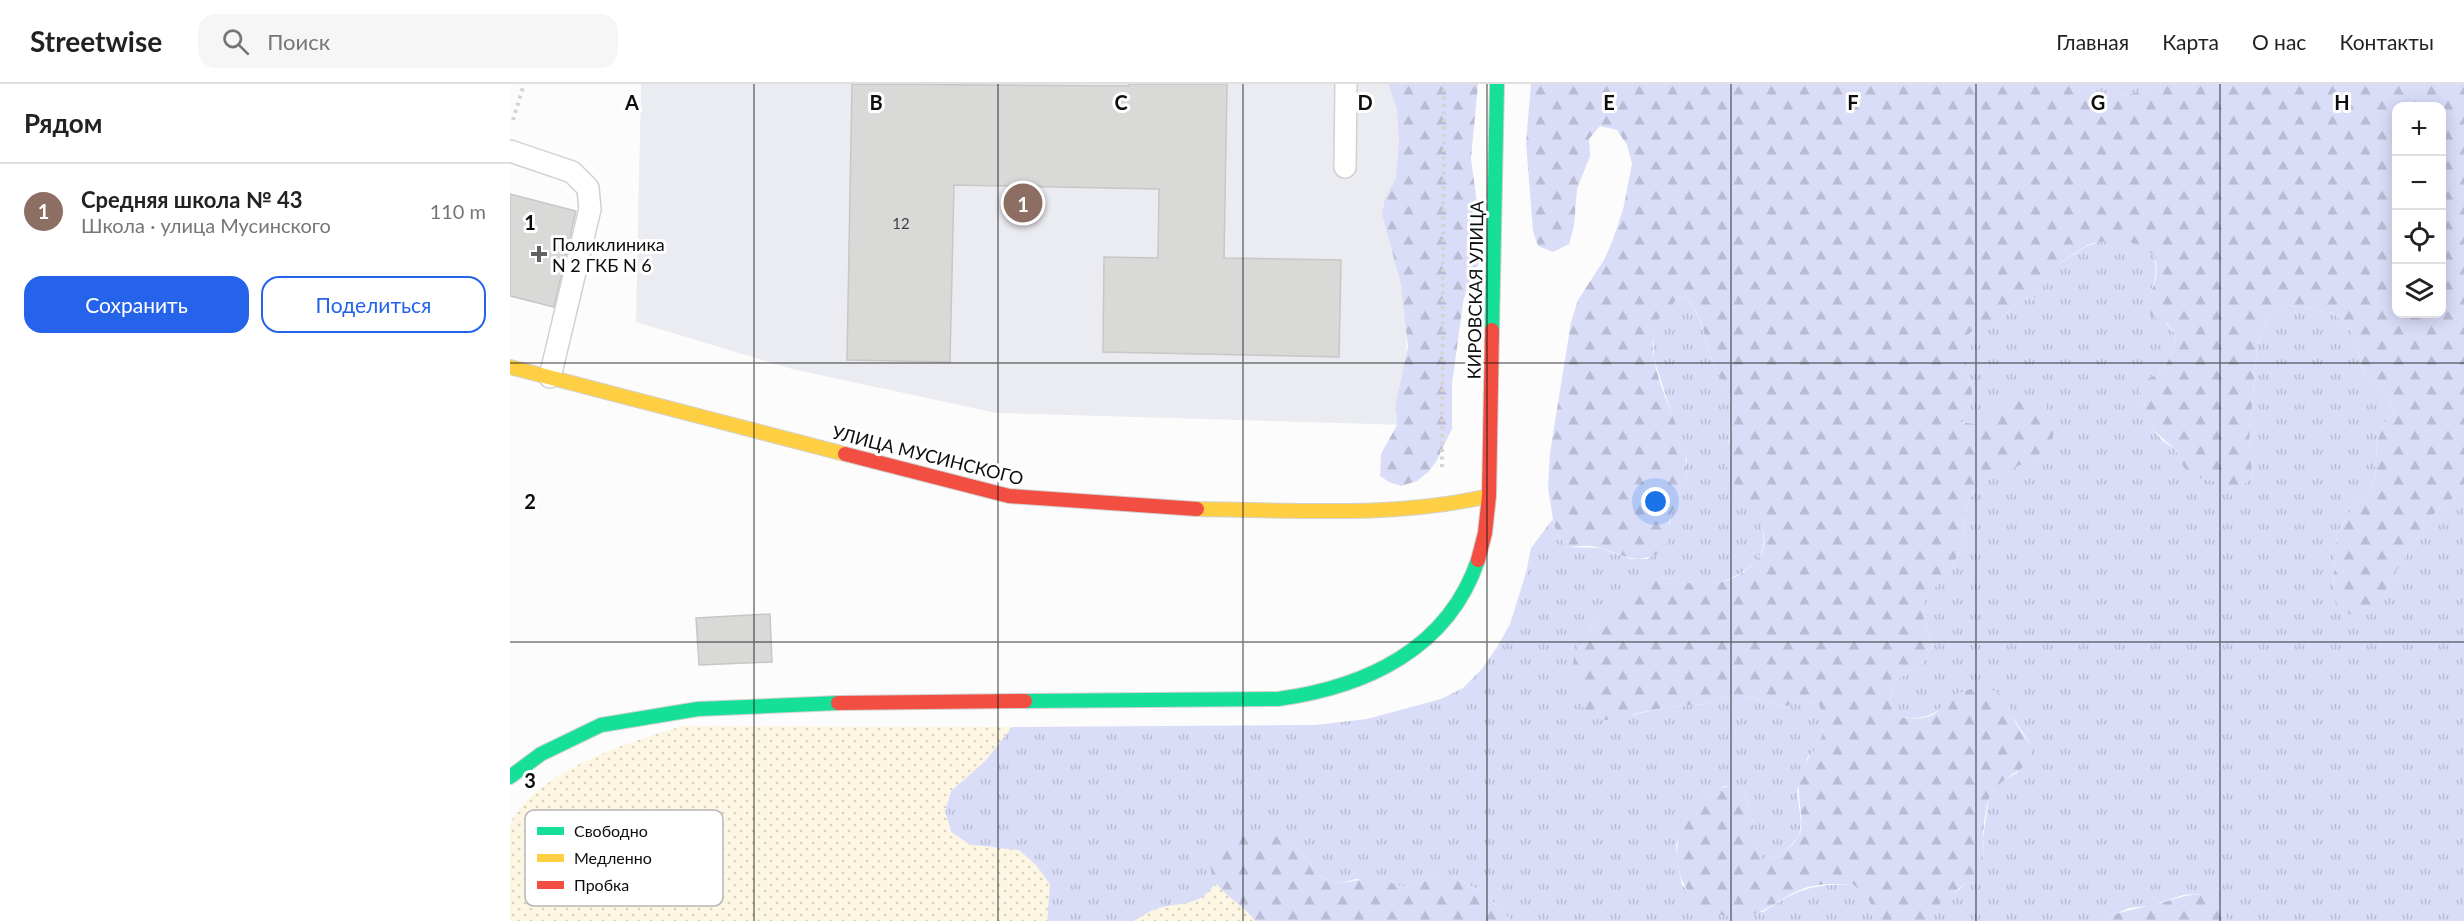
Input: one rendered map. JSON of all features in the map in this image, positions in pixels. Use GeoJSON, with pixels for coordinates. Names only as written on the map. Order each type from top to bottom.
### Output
{"type":"FeatureCollection","features":[{"type":"Feature","properties":{"kind":"street","name":"КИРОВСКАЯ УЛИЦА"},"geometry":{"type":"LineString","coordinates":[[510,777],[541,754],[601,725],[698,709],[823,703],[1278,699],[1322,692],[1378,672],[1402,658],[1426,639],[1448,616],[1475,571],[1486,522],[1489,496],[1497,84]]}},
{"type":"Feature","properties":{"kind":"street","name":"УЛИЦА МУСИНСКОГО"},"geometry":{"type":"LineString","coordinates":[[510,367],[1009,496],[1194,509],[1394,511],[1455,504],[1489,496]]}},
{"type":"Feature","properties":{"kind":"lane"},"geometry":{"type":"LineString","coordinates":[[1345,167],[1346,84]]}},
{"type":"Feature","properties":{"kind":"lane"},"geometry":{"type":"LineString","coordinates":[[510,151],[572,172],[588,188],[590,209],[550,377]]}},
{"type":"Feature","properties":{"kind":"path"},"geometry":{"type":"LineString","coordinates":[[510,129],[524,84]]}},
{"type":"Feature","properties":{"kind":"path"},"geometry":{"type":"LineString","coordinates":[[1442,476],[1443,84]]}},
{"type":"Feature","properties":{"kind":"shaded area"},"geometry":{"type":"Polygon","coordinates":[[[641,84],[1408,84],[1406,425],[997,413],[792,369],[636,322],[641,84]]]}},
{"type":"Feature","properties":{"kind":"green space"},"geometry":{"type":"Polygon","coordinates":[[[1388,84],[1478,84],[1471,159],[1477,203],[1481,215],[1479,263],[1466,290],[1463,303],[1452,384],[1452,429],[1436,462],[1428,472],[1417,481],[1401,486],[1380,476],[1381,454],[1397,425],[1396,403],[1408,347],[1401,284],[1382,214],[1385,199],[1396,178],[1399,142],[1397,108],[1388,84]]]}},
{"type":"Feature","properties":{"kind":"green space"},"geometry":{"type":"Polygon","coordinates":[[[1531,84],[2081,84],[2100,92],[2119,95],[2138,92],[2157,84],[2464,84],[2464,492],[2440,506],[2428,521],[2398,568],[2383,598],[2353,615],[2337,610],[2333,589],[2337,533],[2355,505],[2369,493],[2375,478],[2377,441],[2385,423],[2394,411],[2388,396],[2365,376],[2355,339],[2347,325],[2334,314],[2284,304],[2270,312],[2257,347],[2249,443],[2253,478],[2239,487],[2191,476],[2181,463],[2176,450],[2153,430],[2140,391],[2147,379],[2166,364],[2173,350],[2176,335],[2167,323],[2151,316],[2147,300],[2156,277],[2157,267],[2154,258],[2150,251],[2131,242],[2105,241],[2086,246],[2054,268],[2035,298],[2018,301],[1997,323],[1979,324],[1966,337],[1966,372],[1973,389],[1969,407],[1960,422],[1976,424],[1999,406],[2015,399],[2044,398],[2054,430],[2051,447],[1988,480],[1973,492],[1966,510],[1962,545],[1949,573],[1925,597],[1923,615],[1932,647],[1923,663],[1893,682],[1891,700],[1895,716],[1907,718],[1931,716],[1948,700],[1961,692],[1983,688],[1998,693],[2006,699],[2015,722],[2031,745],[2030,762],[1999,784],[1989,798],[1984,829],[1984,856],[1981,864],[1963,886],[1938,906],[1932,921],[1873,921],[1873,909],[1869,900],[1853,884],[1825,884],[1808,887],[1752,914],[1728,916],[1712,912],[1698,903],[1688,892],[1678,863],[1677,848],[1680,832],[1688,814],[1697,803],[1717,789],[1727,787],[1743,789],[1753,822],[1753,841],[1762,859],[1780,857],[1797,839],[1801,830],[1800,776],[1822,736],[1823,718],[1819,705],[1802,700],[1787,706],[1738,694],[1705,704],[1667,707],[1606,720],[1588,718],[1575,682],[1574,657],[1586,634],[1619,598],[1637,583],[1651,577],[1699,584],[1729,580],[1754,563],[1762,551],[1764,539],[1762,527],[1728,471],[1726,458],[1733,424],[1730,400],[1711,358],[1699,317],[1684,296],[1664,311],[1655,329],[1653,350],[1657,372],[1681,439],[1687,465],[1683,491],[1679,503],[1670,516],[1670,534],[1663,551],[1654,556],[1638,559],[1597,547],[1568,547],[1557,535],[1548,488],[1550,453],[1571,322],[1578,300],[1604,260],[1612,242],[1623,210],[1632,164],[1627,145],[1617,130],[1600,126],[1589,139],[1590,156],[1577,189],[1574,226],[1569,244],[1553,252],[1538,246],[1533,231],[1526,143],[1531,84]]]}},
{"type":"Feature","properties":{"kind":"green space"},"geometry":{"type":"Polygon","coordinates":[[[2081,84],[2157,84],[2138,92],[2119,95],[2100,92],[2081,84]]]}},
{"type":"Feature","properties":{"kind":"green space"},"geometry":{"type":"Polygon","coordinates":[[[2101,241],[2139,243],[2147,247],[2155,260],[2155,276],[2147,300],[2176,335],[2173,350],[2166,364],[2147,379],[2140,391],[2153,430],[2176,450],[2181,463],[2253,478],[2249,443],[2257,347],[2270,312],[2284,304],[2334,314],[2347,325],[2355,339],[2365,376],[2388,396],[2394,411],[2385,423],[2377,441],[2375,478],[2369,493],[2355,505],[2337,533],[2333,589],[2383,598],[2398,568],[2428,521],[2440,506],[2464,492],[2464,921],[2228,921],[2216,899],[2200,894],[2183,895],[2151,906],[2129,908],[2099,921],[1932,921],[1933,913],[1944,898],[1960,889],[1984,857],[1983,839],[1989,796],[2000,782],[2017,773],[2031,745],[2012,716],[1949,700],[1937,711],[1925,717],[1895,716],[1891,700],[1893,682],[1923,663],[1932,647],[1923,615],[1925,597],[1949,573],[1962,545],[1966,510],[1973,492],[1988,480],[2036,456],[2054,430],[2043,398],[1976,424],[1960,422],[1969,407],[1973,389],[1966,372],[1966,337],[1979,323],[1997,323],[2018,301],[2035,298],[2053,268],[2085,247],[2101,241]]]}},
{"type":"Feature","properties":{"kind":"green space"},"geometry":{"type":"Polygon","coordinates":[[[1684,296],[1695,310],[1711,358],[1730,400],[1733,417],[1728,453],[1758,517],[1763,532],[1763,547],[1756,561],[1741,573],[1720,582],[1702,585],[1662,577],[1600,618],[1590,628],[1633,715],[1667,707],[1705,704],[1738,694],[1787,706],[1802,700],[1819,705],[1825,720],[1823,735],[1817,748],[1807,758],[1797,791],[1801,822],[1799,836],[1780,857],[1762,859],[1753,841],[1753,822],[1743,789],[1724,786],[1708,794],[1686,817],[1676,846],[1682,885],[1694,898],[1763,912],[1806,889],[1826,885],[1854,884],[1871,905],[1873,921],[1512,921],[1483,892],[1453,877],[1437,877],[1406,887],[1356,879],[1341,883],[1324,879],[1290,840],[1212,869],[1216,883],[1205,897],[1182,905],[1156,909],[1134,921],[1047,921],[1048,906],[994,847],[970,845],[951,832],[945,811],[951,791],[985,761],[1012,727],[1315,725],[1367,719],[1441,699],[1463,688],[1482,669],[1510,624],[1526,573],[1531,548],[1553,519],[1557,535],[1568,547],[1600,548],[1631,559],[1648,559],[1670,534],[1670,516],[1680,501],[1686,479],[1687,461],[1654,359],[1653,335],[1657,318],[1669,305],[1684,296]]]}},
{"type":"Feature","properties":{"kind":"green space"},"geometry":{"type":"Polygon","coordinates":[[[1256,831],[1273,832],[1290,840],[1324,879],[1341,883],[1372,878],[1406,887],[1437,877],[1453,877],[1483,892],[1512,921],[1255,921],[1217,885],[1211,865],[1214,856],[1228,842],[1256,831]]]}},
{"type":"Feature","properties":{"kind":"green space"},"geometry":{"type":"Polygon","coordinates":[[[2201,894],[2216,899],[2228,921],[2099,921],[2112,915],[2180,897],[2201,894]]]}},
{"type":"Feature","properties":{"kind":"sand"},"geometry":{"type":"Polygon","coordinates":[[[682,726],[1012,727],[985,761],[951,791],[945,811],[951,832],[970,845],[1019,850],[1036,865],[1050,884],[1047,921],[510,921],[510,824],[523,805],[540,789],[562,774],[586,761],[682,726]]]}},
{"type":"Feature","properties":{"kind":"sand"},"geometry":{"type":"Polygon","coordinates":[[[1216,883],[1255,921],[1134,921],[1165,906],[1195,901],[1216,883]]]}},
{"type":"Feature","properties":{"kind":"building"},"geometry":{"type":"Polygon","coordinates":[[[852,84],[1129,86],[1129,84],[1227,84],[1224,258],[1341,260],[1339,357],[1103,352],[1104,257],[1158,258],[1159,189],[954,185],[950,362],[847,360],[852,84]]]}},
{"type":"Feature","properties":{"kind":"building","name":"Поликлиника N 2 ГКБ N 6"},"geometry":{"type":"Polygon","coordinates":[[[510,194],[576,211],[554,307],[510,296],[510,194]]]}},
{"type":"Feature","properties":{"kind":"building"},"geometry":{"type":"Polygon","coordinates":[[[770,614],[772,662],[699,665],[696,618],[770,614]]]}},
{"type":"Feature","properties":{"kind":"traffic: fast"},"geometry":{"type":"LineString","coordinates":[[1492,330],[1497,84]]}},
{"type":"Feature","properties":{"kind":"traffic: fast"},"geometry":{"type":"LineString","coordinates":[[1025,701],[1278,699],[1342,685],[1400,658],[1425,640],[1446,618],[1464,591],[1478,560]]}},
{"type":"Feature","properties":{"kind":"traffic: fast"},"geometry":{"type":"LineString","coordinates":[[510,777],[541,754],[601,725],[698,709],[838,703]]}},
{"type":"Feature","properties":{"kind":"traffic: slow"},"geometry":{"type":"LineString","coordinates":[[510,367],[845,454]]}},
{"type":"Feature","properties":{"kind":"traffic: slow"},"geometry":{"type":"LineString","coordinates":[[1197,509],[1380,510],[1453,503],[1489,496]]}},
{"type":"Feature","properties":{"kind":"traffic: jam"},"geometry":{"type":"LineString","coordinates":[[1478,560],[1485,533],[1489,496],[1492,330]]}},
{"type":"Feature","properties":{"kind":"traffic: jam"},"geometry":{"type":"LineString","coordinates":[[845,454],[1009,496],[1197,509]]}},
{"type":"Feature","properties":{"kind":"traffic: jam"},"geometry":{"type":"LineString","coordinates":[[838,703],[1025,701]]}},
{"type":"Feature","properties":{"kind":"place","name":"Средняя школа № 43"},"geometry":{"type":"Point","coordinates":[1023,203]}},
{"type":"Feature","properties":{"kind":"place","name":"Поликлиника N 2 ГКБ N 6"},"geometry":{"type":"Point","coordinates":[539,254]}}]}
